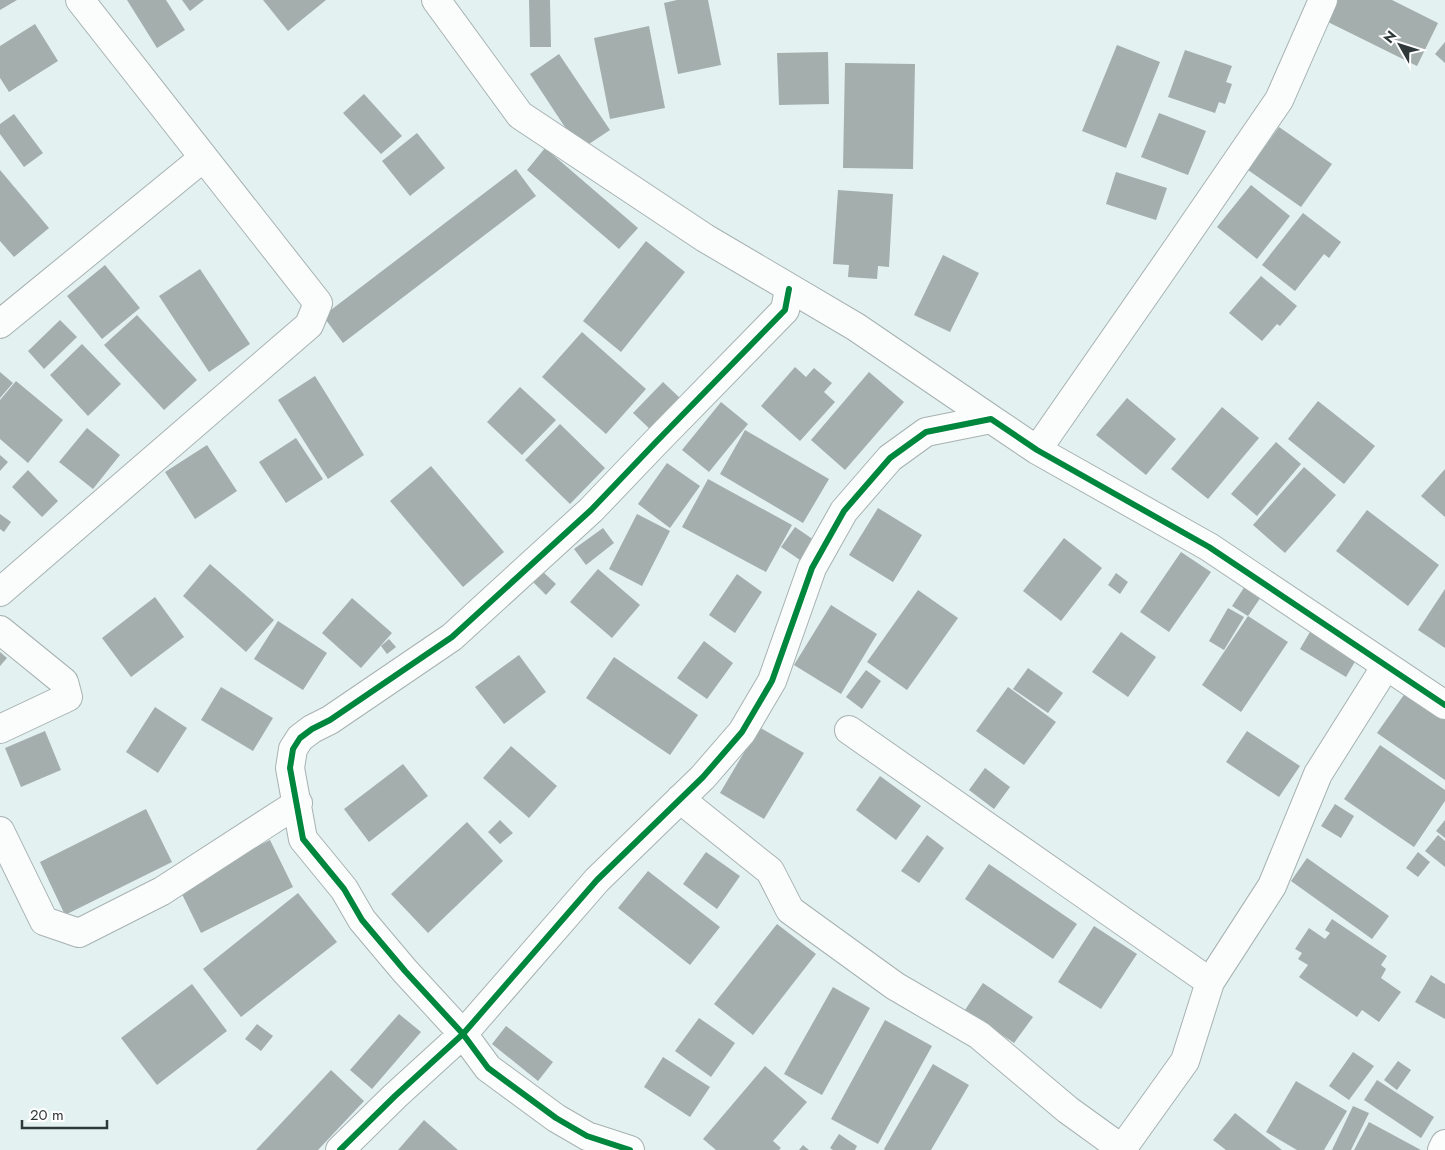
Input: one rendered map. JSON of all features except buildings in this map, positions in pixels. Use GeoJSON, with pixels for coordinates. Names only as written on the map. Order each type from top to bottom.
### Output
{"type":"FeatureCollection","features":[{"type":"Feature","properties":{"kind":"street"},"geometry":{"type":"LineString","coordinates":[[0,592],[308,325],[318,303],[80,0]]}},
{"type":"Feature","properties":{"kind":"street"},"geometry":{"type":"LineString","coordinates":[[436,0],[520,115],[705,238],[856,327],[1036,450],[1209,547],[1445,705]]}},
{"type":"Feature","properties":{"kind":"street"},"geometry":{"type":"LineString","coordinates":[[1036,450],[1279,100],[1323,0]]}},
{"type":"Feature","properties":{"kind":"street"},"geometry":{"type":"LineString","coordinates":[[0,324],[203,158]]}},
{"type":"Feature","properties":{"kind":"street"},"geometry":{"type":"LineString","coordinates":[[630,1150],[587,1136],[556,1118],[488,1068],[462,1034],[362,920],[344,889],[303,839],[298,803],[290,768],[293,749],[300,738],[452,637],[591,510],[785,310],[789,289]]}},
{"type":"Feature","properties":{"kind":"street"},"geometry":{"type":"LineString","coordinates":[[340,1150],[462,1034],[597,880],[704,776],[742,732],[772,681],[812,568],[844,511],[890,458],[926,432],[992,419]]}},
{"type":"Feature","properties":{"kind":"street"},"geometry":{"type":"LineString","coordinates":[[0,630],[64,682],[68,697],[0,729]]}},
{"type":"Feature","properties":{"kind":"street"},"geometry":{"type":"LineString","coordinates":[[680,799],[770,871],[790,910],[895,986],[979,1035],[1068,1110],[1122,1149],[1185,1061],[1210,982],[1272,886],[1318,774],[1386,666]]}},
{"type":"Feature","properties":{"kind":"street"},"geometry":{"type":"LineString","coordinates":[[849,730],[1210,982]]}},
{"type":"Feature","properties":{"kind":"street"},"geometry":{"type":"LineString","coordinates":[[0,831],[44,921],[79,932],[162,891],[298,803]]}},
{"type":"Feature","properties":{"kind":"street"},"geometry":{"type":"LineString","coordinates":[[1442,1150],[1445,1144]]}},
{"type":"Feature","properties":{"kind":"cycle path"},"geometry":{"type":"LineString","coordinates":[[630,1150],[587,1136],[556,1118],[488,1068],[463,1034],[405,971],[362,920],[344,889],[303,839],[290,768],[293,749],[300,738],[312,729],[330,720],[452,637],[591,510],[785,310],[789,289]]}},
{"type":"Feature","properties":{"kind":"cycle path"},"geometry":{"type":"LineString","coordinates":[[340,1150],[395,1096],[463,1034],[597,880],[703,777],[742,732],[772,681],[812,568],[844,511],[890,458],[926,432],[991,419],[1037,450],[1209,547],[1445,705]]}}]}
